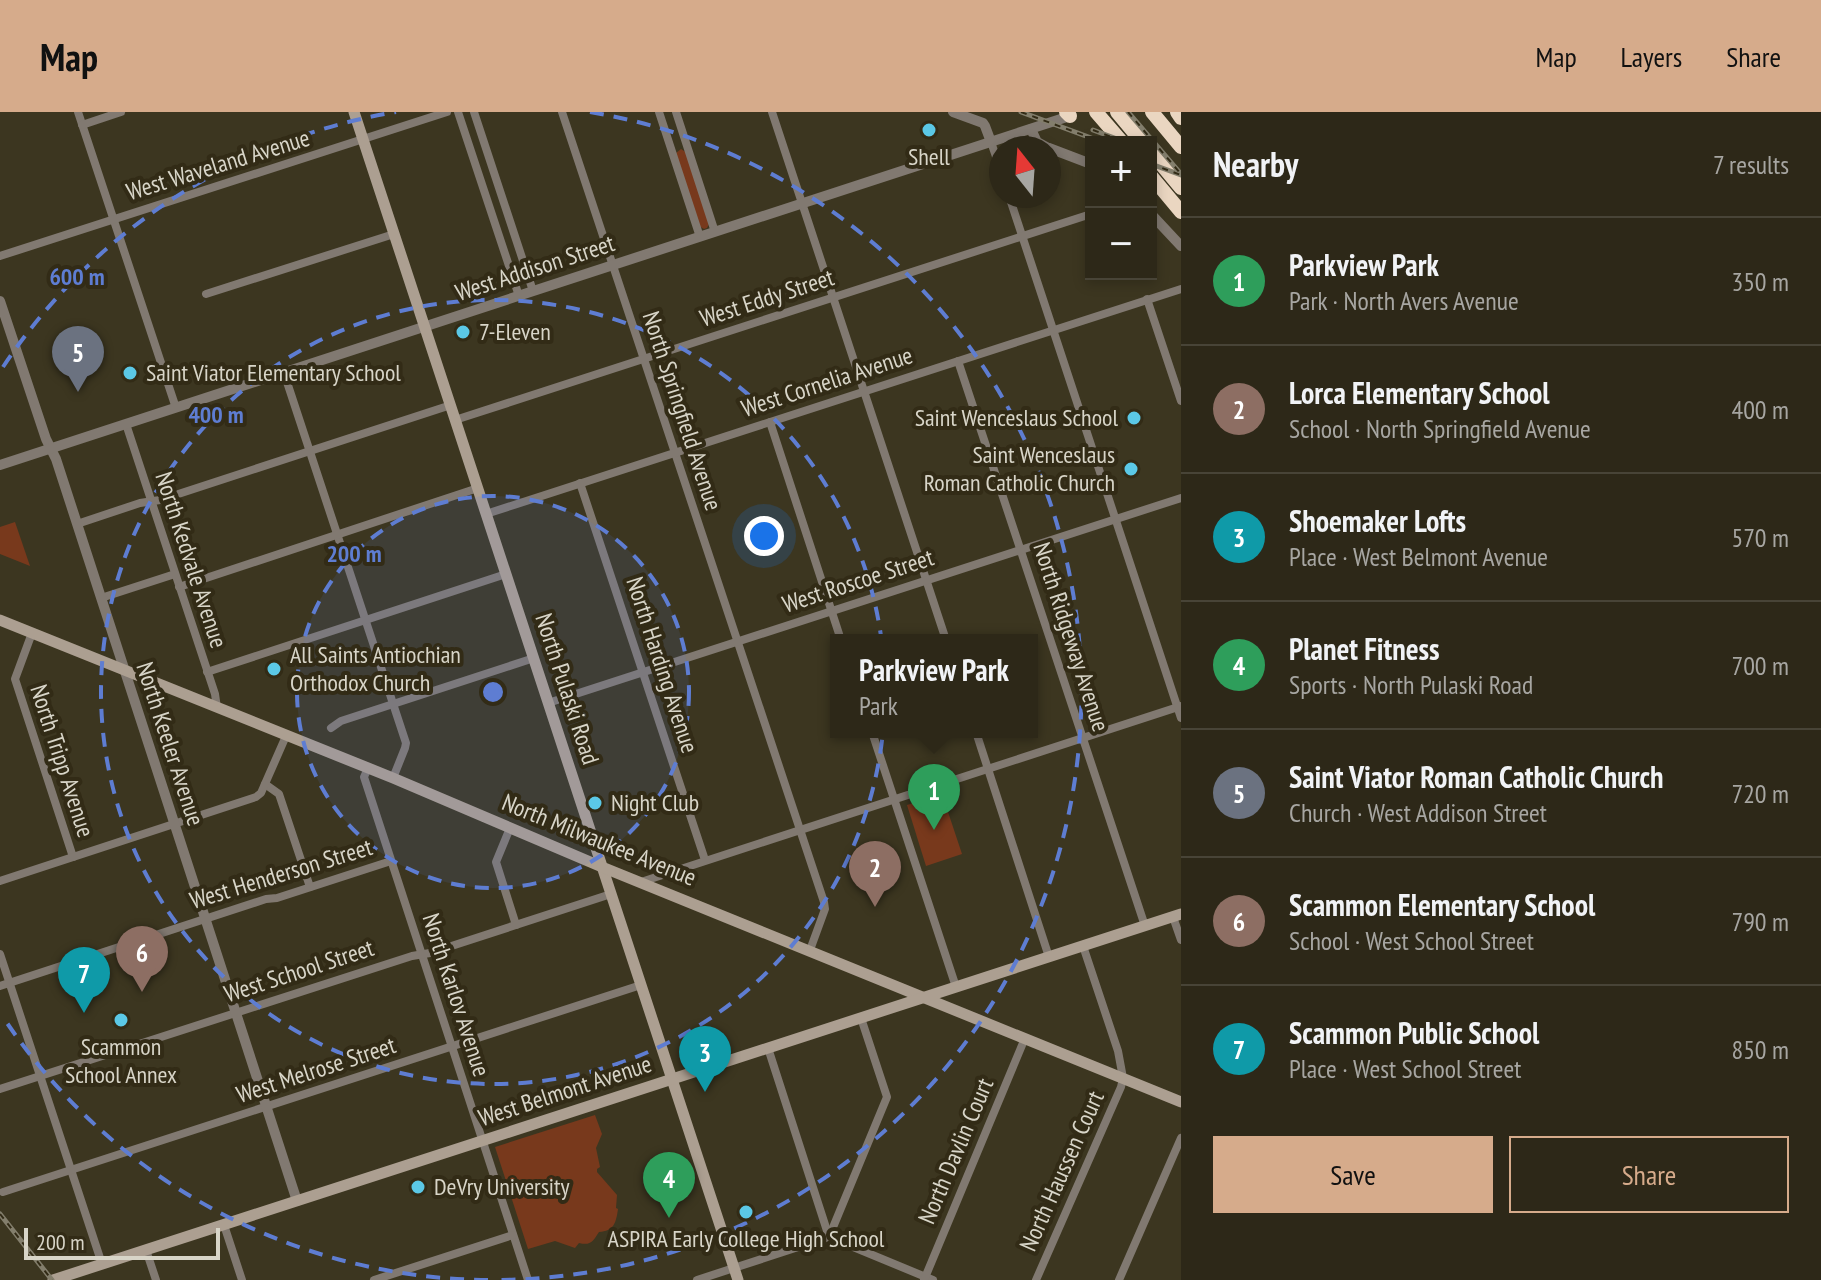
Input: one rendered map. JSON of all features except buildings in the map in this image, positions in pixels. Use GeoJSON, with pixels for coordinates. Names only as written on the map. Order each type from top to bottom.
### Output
{"type":"FeatureCollection","features":[{"type":"Feature","properties":{"kind":"highway"},"geometry":{"type":"LineString","coordinates":[[1096,112],[1117,136]]}},
{"type":"Feature","properties":{"kind":"highway"},"geometry":{"type":"LineString","coordinates":[[1117,112],[1137,136]]}},
{"type":"Feature","properties":{"kind":"highway"},"geometry":{"type":"LineString","coordinates":[[1152,112],[1181,147]]}},
{"type":"Feature","properties":{"kind":"highway"},"geometry":{"type":"LineString","coordinates":[[1177,112],[1181,118]]}},
{"type":"Feature","properties":{"kind":"highway"},"geometry":{"type":"LineString","coordinates":[[1157,159],[1181,188]]}},
{"type":"Feature","properties":{"kind":"highway"},"geometry":{"type":"LineString","coordinates":[[1157,183],[1181,212]]}},
{"type":"Feature","properties":{"kind":"main road","name":"North Pulaski Road"},"geometry":{"type":"LineString","coordinates":[[354,112],[736,1274]]}},
{"type":"Feature","properties":{"kind":"main road","name":"North Milwaukee Avenue"},"geometry":{"type":"LineString","coordinates":[[0,620],[1181,1102]]}},
{"type":"Feature","properties":{"kind":"main road","name":"West Belmont Avenue"},"geometry":{"type":"LineString","coordinates":[[53,1280],[1177,915]]}},
{"type":"Feature","properties":{"kind":"street"},"geometry":{"type":"LineString","coordinates":[[78,112],[176,408]]}},
{"type":"Feature","properties":{"kind":"street"},"geometry":{"type":"LineString","coordinates":[[82,125],[121,112]]}},
{"type":"Feature","properties":{"kind":"street","name":"West Waveland Avenue"},"geometry":{"type":"LineString","coordinates":[[0,256],[447,112]]}},
{"type":"Feature","properties":{"kind":"street"},"geometry":{"type":"LineString","coordinates":[[458,112],[519,296]]}},
{"type":"Feature","properties":{"kind":"street"},"geometry":{"type":"LineString","coordinates":[[474,112],[533,291]]}},
{"type":"Feature","properties":{"kind":"street","name":"North Springfield Avenue"},"geometry":{"type":"LineString","coordinates":[[562,112],[825,905],[810,950]]}},
{"type":"Feature","properties":{"kind":"street"},"geometry":{"type":"LineString","coordinates":[[659,112],[700,237]]}},
{"type":"Feature","properties":{"kind":"street"},"geometry":{"type":"LineString","coordinates":[[676,112],[715,232]]}},
{"type":"Feature","properties":{"kind":"street"},"geometry":{"type":"LineString","coordinates":[[772,112],[944,634]]}},
{"type":"Feature","properties":{"kind":"street"},"geometry":{"type":"LineString","coordinates":[[953,112],[983,123],[989,137]]}},
{"type":"Feature","properties":{"kind":"street","name":"West Addison Street"},"geometry":{"type":"LineString","coordinates":[[1009,136],[1072,114]]}},
{"type":"Feature","properties":{"kind":"street"},"geometry":{"type":"LineString","coordinates":[[666,133],[681,128]]}},
{"type":"Feature","properties":{"kind":"street"},"geometry":{"type":"LineString","coordinates":[[1031,129],[1034,136]]}},
{"type":"Feature","properties":{"kind":"street","name":"West Addison Street"},"geometry":{"type":"LineString","coordinates":[[0,465],[989,143]]}},
{"type":"Feature","properties":{"kind":"street"},"geometry":{"type":"LineString","coordinates":[[672,150],[687,145]]}},
{"type":"Feature","properties":{"kind":"street"},"geometry":{"type":"LineString","coordinates":[[1061,153],[1085,162]]}},
{"type":"Feature","properties":{"kind":"street"},"geometry":{"type":"LineString","coordinates":[[484,192],[499,187]]}},
{"type":"Feature","properties":{"kind":"street"},"geometry":{"type":"LineString","coordinates":[[489,205],[503,200]]}},
{"type":"Feature","properties":{"kind":"street"},"geometry":{"type":"LineString","coordinates":[[1013,208],[1181,718]]}},
{"type":"Feature","properties":{"kind":"street","name":"West Eddy Street"},"geometry":{"type":"LineString","coordinates":[[455,420],[1085,216]]}},
{"type":"Feature","properties":{"kind":"street"},"geometry":{"type":"LineString","coordinates":[[1157,220],[1181,246]]}},
{"type":"Feature","properties":{"kind":"street"},"geometry":{"type":"LineString","coordinates":[[206,294],[394,234]]}},
{"type":"Feature","properties":{"kind":"street","name":"West Cornelia Avenue"},"geometry":{"type":"LineString","coordinates":[[486,514],[1181,289]]}},
{"type":"Feature","properties":{"kind":"street"},"geometry":{"type":"LineString","coordinates":[[1147,299],[1181,401]]}},
{"type":"Feature","properties":{"kind":"street","name":"North Keeler Avenue"},"geometry":{"type":"LineString","coordinates":[[0,301],[77,524],[297,1201]]}},
{"type":"Feature","properties":{"kind":"street","name":"North Ridgeway Avenue"},"geometry":{"type":"LineString","coordinates":[[958,361],[1145,926]]}},
{"type":"Feature","properties":{"kind":"street"},"geometry":{"type":"LineString","coordinates":[[284,373],[406,743],[393,778]]}},
{"type":"Feature","properties":{"kind":"street"},"geometry":{"type":"LineString","coordinates":[[77,524],[451,405]]}},
{"type":"Feature","properties":{"kind":"street"},"geometry":{"type":"LineString","coordinates":[[770,422],[839,634]]}},
{"type":"Feature","properties":{"kind":"street","name":"North Kedvale Avenue"},"geometry":{"type":"LineString","coordinates":[[126,424],[217,708]]}},
{"type":"Feature","properties":{"kind":"street","name":"North Harding Avenue"},"geometry":{"type":"LineString","coordinates":[[580,483],[705,860]]}},
{"type":"Feature","properties":{"kind":"street"},"geometry":{"type":"LineString","coordinates":[[179,587],[478,488]]}},
{"type":"Feature","properties":{"kind":"street","name":"West Roscoe Street"},"geometry":{"type":"LineString","coordinates":[[548,703],[1181,498]]}},
{"type":"Feature","properties":{"kind":"street"},"geometry":{"type":"LineString","coordinates":[[101,598],[175,574]]}},
{"type":"Feature","properties":{"kind":"street"},"geometry":{"type":"LineString","coordinates":[[207,672],[506,574]]}},
{"type":"Feature","properties":{"kind":"street","name":"North Tripp Avenue"},"geometry":{"type":"LineString","coordinates":[[32,633],[15,679],[73,857]]}},
{"type":"Feature","properties":{"kind":"street"},"geometry":{"type":"LineString","coordinates":[[331,728],[341,721],[534,658]]}},
{"type":"Feature","properties":{"kind":"street"},"geometry":{"type":"LineString","coordinates":[[641,882],[1179,707]]}},
{"type":"Feature","properties":{"kind":"street"},"geometry":{"type":"LineString","coordinates":[[0,881],[256,797],[261,793],[286,736]]}},
{"type":"Feature","properties":{"kind":"street"},"geometry":{"type":"LineString","coordinates":[[874,738],[956,987]]}},
{"type":"Feature","properties":{"kind":"street"},"geometry":{"type":"LineString","coordinates":[[978,738],[1049,957]]}},
{"type":"Feature","properties":{"kind":"street","name":"North Karlov Avenue"},"geometry":{"type":"LineString","coordinates":[[368,768],[364,777],[528,1280]]}},
{"type":"Feature","properties":{"kind":"street"},"geometry":{"type":"LineString","coordinates":[[265,784],[279,794],[310,887]]}},
{"type":"Feature","properties":{"kind":"street"},"geometry":{"type":"LineString","coordinates":[[510,828],[496,862],[516,925]]}},
{"type":"Feature","properties":{"kind":"street","name":"West Henderson Street"},"geometry":{"type":"LineString","coordinates":[[5,984],[391,861]]}},
{"type":"Feature","properties":{"kind":"street","name":"West School Street"},"geometry":{"type":"LineString","coordinates":[[0,1089],[611,894]]}},
{"type":"Feature","properties":{"kind":"street"},"geometry":{"type":"LineString","coordinates":[[1177,915],[1181,940]]}},
{"type":"Feature","properties":{"kind":"street"},"geometry":{"type":"LineString","coordinates":[[1083,946],[1118,1051],[1123,1078]]}},
{"type":"Feature","properties":{"kind":"street"},"geometry":{"type":"LineString","coordinates":[[0,954],[5,984],[40,1076],[102,1264]]}},
{"type":"Feature","properties":{"kind":"street","name":"West Melrose Street"},"geometry":{"type":"LineString","coordinates":[[3,1192],[641,985]]}},
{"type":"Feature","properties":{"kind":"street"},"geometry":{"type":"LineString","coordinates":[[829,1237],[887,1097],[861,1018]]}},
{"type":"Feature","properties":{"kind":"street","name":"North Davlin Court"},"geometry":{"type":"LineString","coordinates":[[927,1279],[1025,1038]]}},
{"type":"Feature","properties":{"kind":"street"},"geometry":{"type":"LineString","coordinates":[[768,1048],[829,1237]]}},
{"type":"Feature","properties":{"kind":"street","name":"North Haussen Court"},"geometry":{"type":"LineString","coordinates":[[1036,1280],[1123,1078]]}},
{"type":"Feature","properties":{"kind":"street"},"geometry":{"type":"LineString","coordinates":[[1119,1280],[1181,1138]]}},
{"type":"Feature","properties":{"kind":"street"},"geometry":{"type":"LineString","coordinates":[[224,1225],[242,1280]]}},
{"type":"Feature","properties":{"kind":"street"},"geometry":{"type":"LineString","coordinates":[[374,1280],[513,1235]]}},
{"type":"Feature","properties":{"kind":"street"},"geometry":{"type":"LineString","coordinates":[[697,1280],[736,1274],[829,1237],[927,1279]]}},
{"type":"Feature","properties":{"kind":"street"},"geometry":{"type":"LineString","coordinates":[[146,1250],[156,1280]]}},
{"type":"Feature","properties":{"kind":"shaded area"},"geometry":{"type":"Polygon","coordinates":[[[681,149],[687,153],[709,224],[704,229],[699,226],[676,153],[681,149]]]}},
{"type":"Feature","properties":{"kind":"shaded area"},"geometry":{"type":"Polygon","coordinates":[[[15,522],[30,566],[0,554],[0,527],[15,522]]]}},
{"type":"Feature","properties":{"kind":"shaded area"},"geometry":{"type":"Polygon","coordinates":[[[942,794],[962,854],[926,866],[907,805],[942,794]]]}},
{"type":"Feature","properties":{"kind":"shaded area"},"geometry":{"type":"Polygon","coordinates":[[[595,1115],[602,1134],[596,1148],[600,1167],[597,1172],[617,1195],[615,1222],[608,1230],[599,1232],[591,1242],[579,1243],[575,1248],[555,1241],[528,1249],[495,1147],[595,1115]]]}},
{"type":"Feature","properties":{"kind":"railway"},"geometry":{"type":"LineString","coordinates":[[1021,112],[1086,136]]}},
{"type":"Feature","properties":{"kind":"railway"},"geometry":{"type":"LineString","coordinates":[[1128,112],[1181,174]]}},
{"type":"Feature","properties":{"kind":"railway"},"geometry":{"type":"LineString","coordinates":[[1093,130],[1109,136]]}},
{"type":"Feature","properties":{"kind":"railway"},"geometry":{"type":"LineString","coordinates":[[1157,166],[1181,175]]}},
{"type":"Feature","properties":{"kind":"railway"},"geometry":{"type":"LineString","coordinates":[[0,1214],[52,1280]]}},
{"type":"Feature","properties":{"kind":"place","name":"Shell"},"geometry":{"type":"Point","coordinates":[929,130]}},
{"type":"Feature","properties":{"kind":"place","name":"7-Eleven"},"geometry":{"type":"Point","coordinates":[463,332]}},
{"type":"Feature","properties":{"kind":"place","name":"Saint Viator Elementary School"},"geometry":{"type":"Point","coordinates":[130,373]}},
{"type":"Feature","properties":{"kind":"place","name":"Saint Viator Roman Catholic Church"},"geometry":{"type":"Point","coordinates":[78,392]}},
{"type":"Feature","properties":{"kind":"place","name":"Saint Wenceslaus School"},"geometry":{"type":"Point","coordinates":[1134,418]}},
{"type":"Feature","properties":{"kind":"place","name":"Saint Wenceslaus Roman Catholic Church"},"geometry":{"type":"Point","coordinates":[1131,469]}},
{"type":"Feature","properties":{"kind":"place","name":"All Saints Antiochian Orthodox Church"},"geometry":{"type":"Point","coordinates":[274,669]}},
{"type":"Feature","properties":{"kind":"place","name":"Night Club"},"geometry":{"type":"Point","coordinates":[595,803]}},
{"type":"Feature","properties":{"kind":"place","name":"Parkview Park"},"geometry":{"type":"Point","coordinates":[934,830]}},
{"type":"Feature","properties":{"kind":"place","name":"Lorca Elementary School"},"geometry":{"type":"Point","coordinates":[875,907]}},
{"type":"Feature","properties":{"kind":"place","name":"Scammon Elementary School"},"geometry":{"type":"Point","coordinates":[142,992]}},
{"type":"Feature","properties":{"kind":"place","name":"Scammon Public School"},"geometry":{"type":"Point","coordinates":[84,1013]}},
{"type":"Feature","properties":{"kind":"place","name":"Scammon School Annex"},"geometry":{"type":"Point","coordinates":[121,1020]}},
{"type":"Feature","properties":{"kind":"place","name":"Shoemaker Lofts"},"geometry":{"type":"Point","coordinates":[705,1092]}},
{"type":"Feature","properties":{"kind":"place","name":"DeVry University"},"geometry":{"type":"Point","coordinates":[418,1187]}},
{"type":"Feature","properties":{"kind":"place","name":"ASPIRA Early College High School"},"geometry":{"type":"Point","coordinates":[746,1212]}},
{"type":"Feature","properties":{"kind":"place","name":"Planet Fitness"},"geometry":{"type":"Point","coordinates":[669,1218]}}]}
